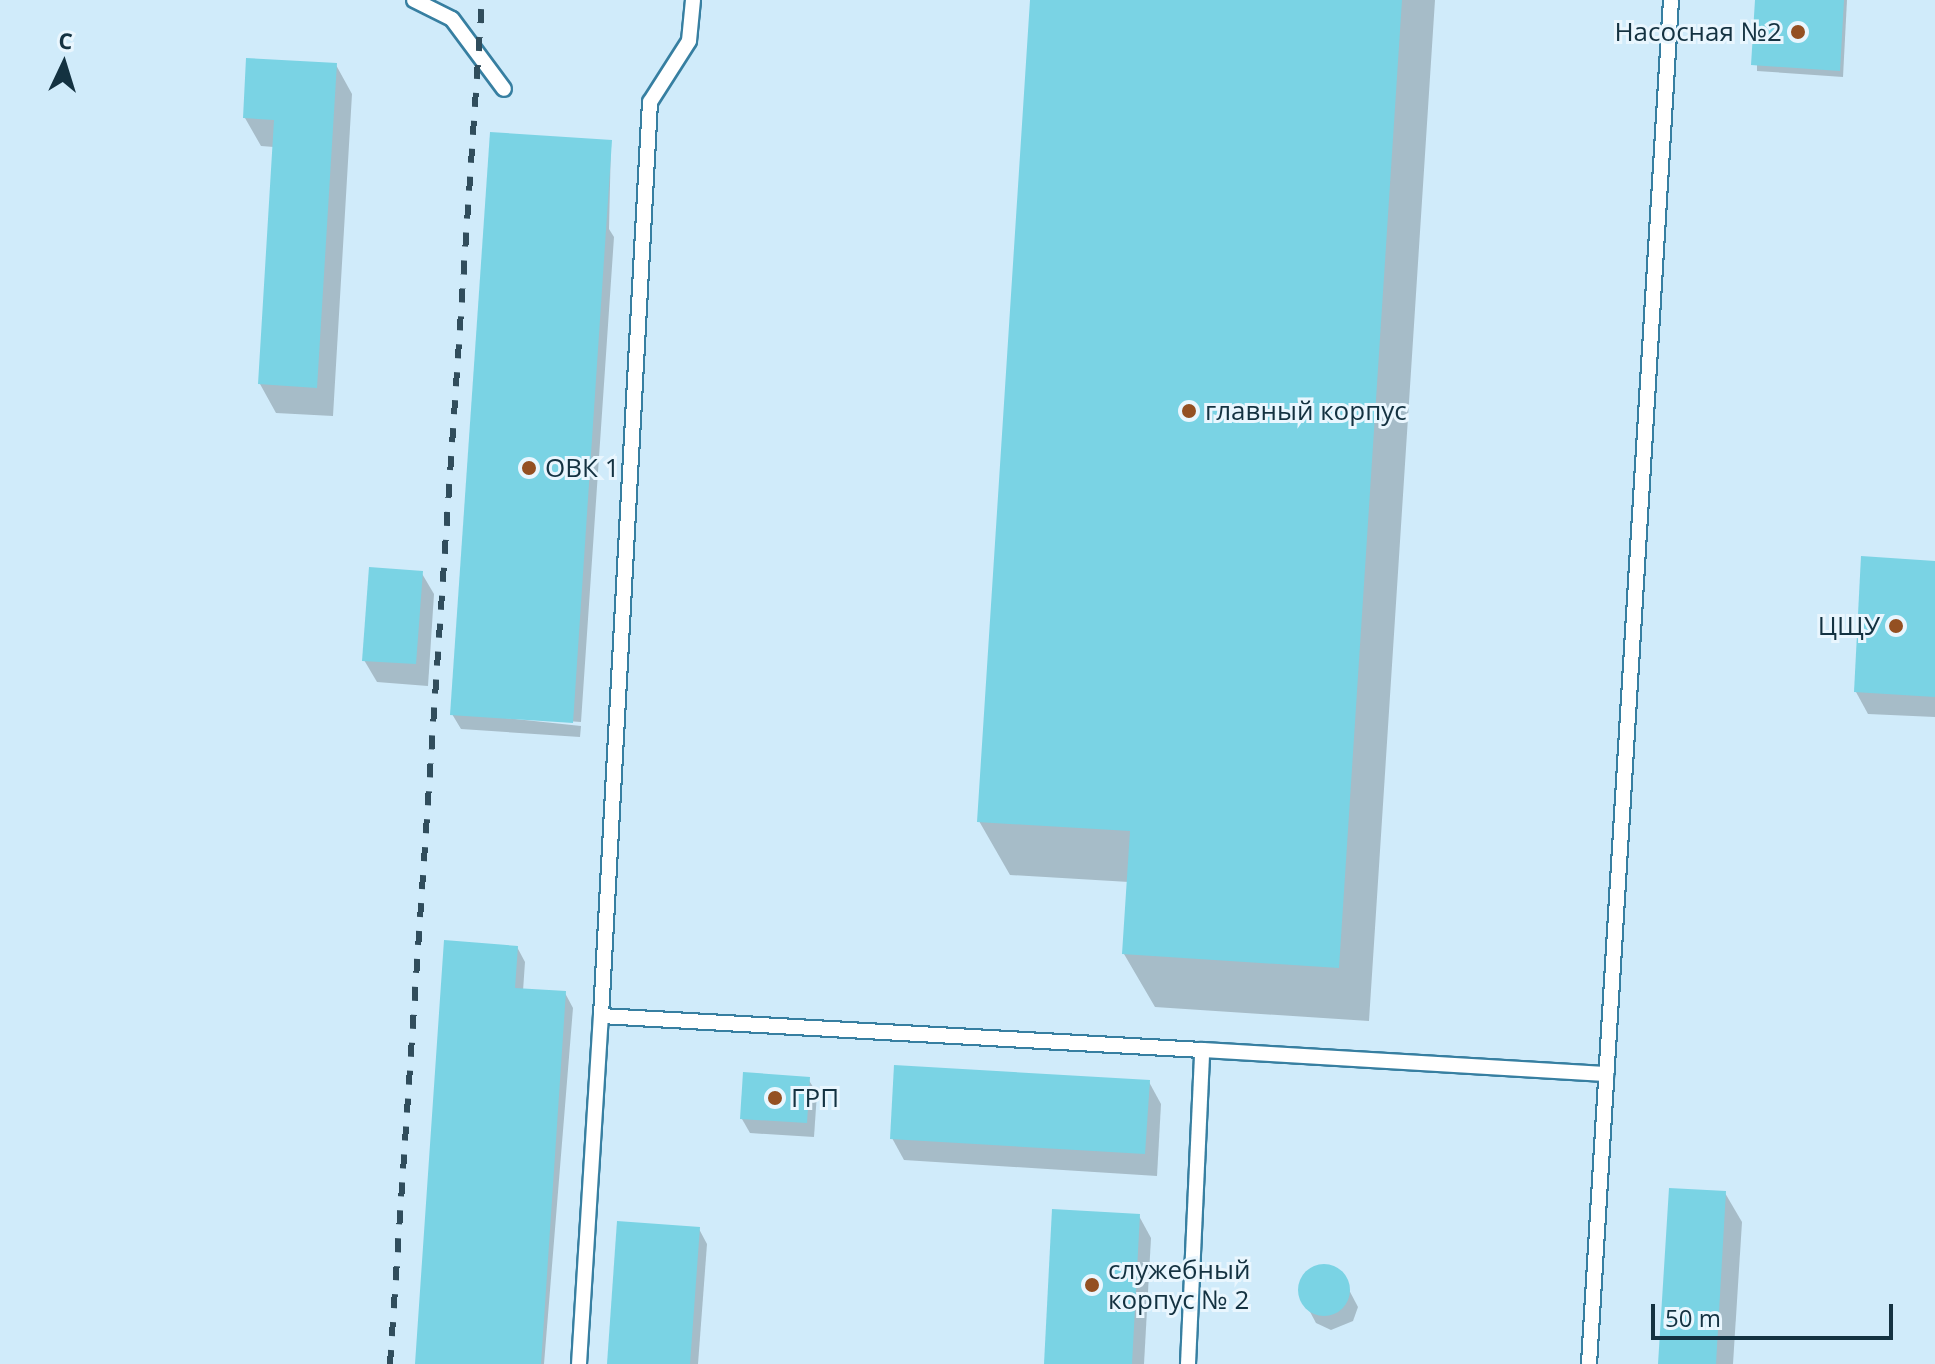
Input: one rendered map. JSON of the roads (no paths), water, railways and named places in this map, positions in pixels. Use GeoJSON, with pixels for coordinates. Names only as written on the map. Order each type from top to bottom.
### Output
{"type":"FeatureCollection","features":[{"type":"Feature","properties":{"kind":"lane"},"geometry":{"type":"LineString","coordinates":[[414,0],[452,19],[504,89]]}},
{"type":"Feature","properties":{"kind":"lane"},"geometry":{"type":"LineString","coordinates":[[579,1364],[601,1016],[650,102],[689,41],[693,0]]}},
{"type":"Feature","properties":{"kind":"lane"},"geometry":{"type":"LineString","coordinates":[[1589,1364],[1671,0]]}},
{"type":"Feature","properties":{"kind":"lane"},"geometry":{"type":"LineString","coordinates":[[601,1016],[1606,1074]]}},
{"type":"Feature","properties":{"kind":"lane"},"geometry":{"type":"LineString","coordinates":[[1188,1364],[1202,1050]]}},
{"type":"Feature","properties":{"kind":"railway"},"geometry":{"type":"LineString","coordinates":[[390,1364],[482,0]]}},
{"type":"Feature","properties":{"kind":"place","name":"Насосная №2"},"geometry":{"type":"Point","coordinates":[1798,32]}},
{"type":"Feature","properties":{"kind":"place","name":"главный корпус"},"geometry":{"type":"Point","coordinates":[1189,411]}},
{"type":"Feature","properties":{"kind":"place","name":"ОВК 1"},"geometry":{"type":"Point","coordinates":[529,468]}},
{"type":"Feature","properties":{"kind":"place","name":"ЦЩУ"},"geometry":{"type":"Point","coordinates":[1896,626]}},
{"type":"Feature","properties":{"kind":"place","name":"ГРП"},"geometry":{"type":"Point","coordinates":[775,1098]}},
{"type":"Feature","properties":{"kind":"place","name":"служебный корпус № 2"},"geometry":{"type":"Point","coordinates":[1092,1285]}}]}
